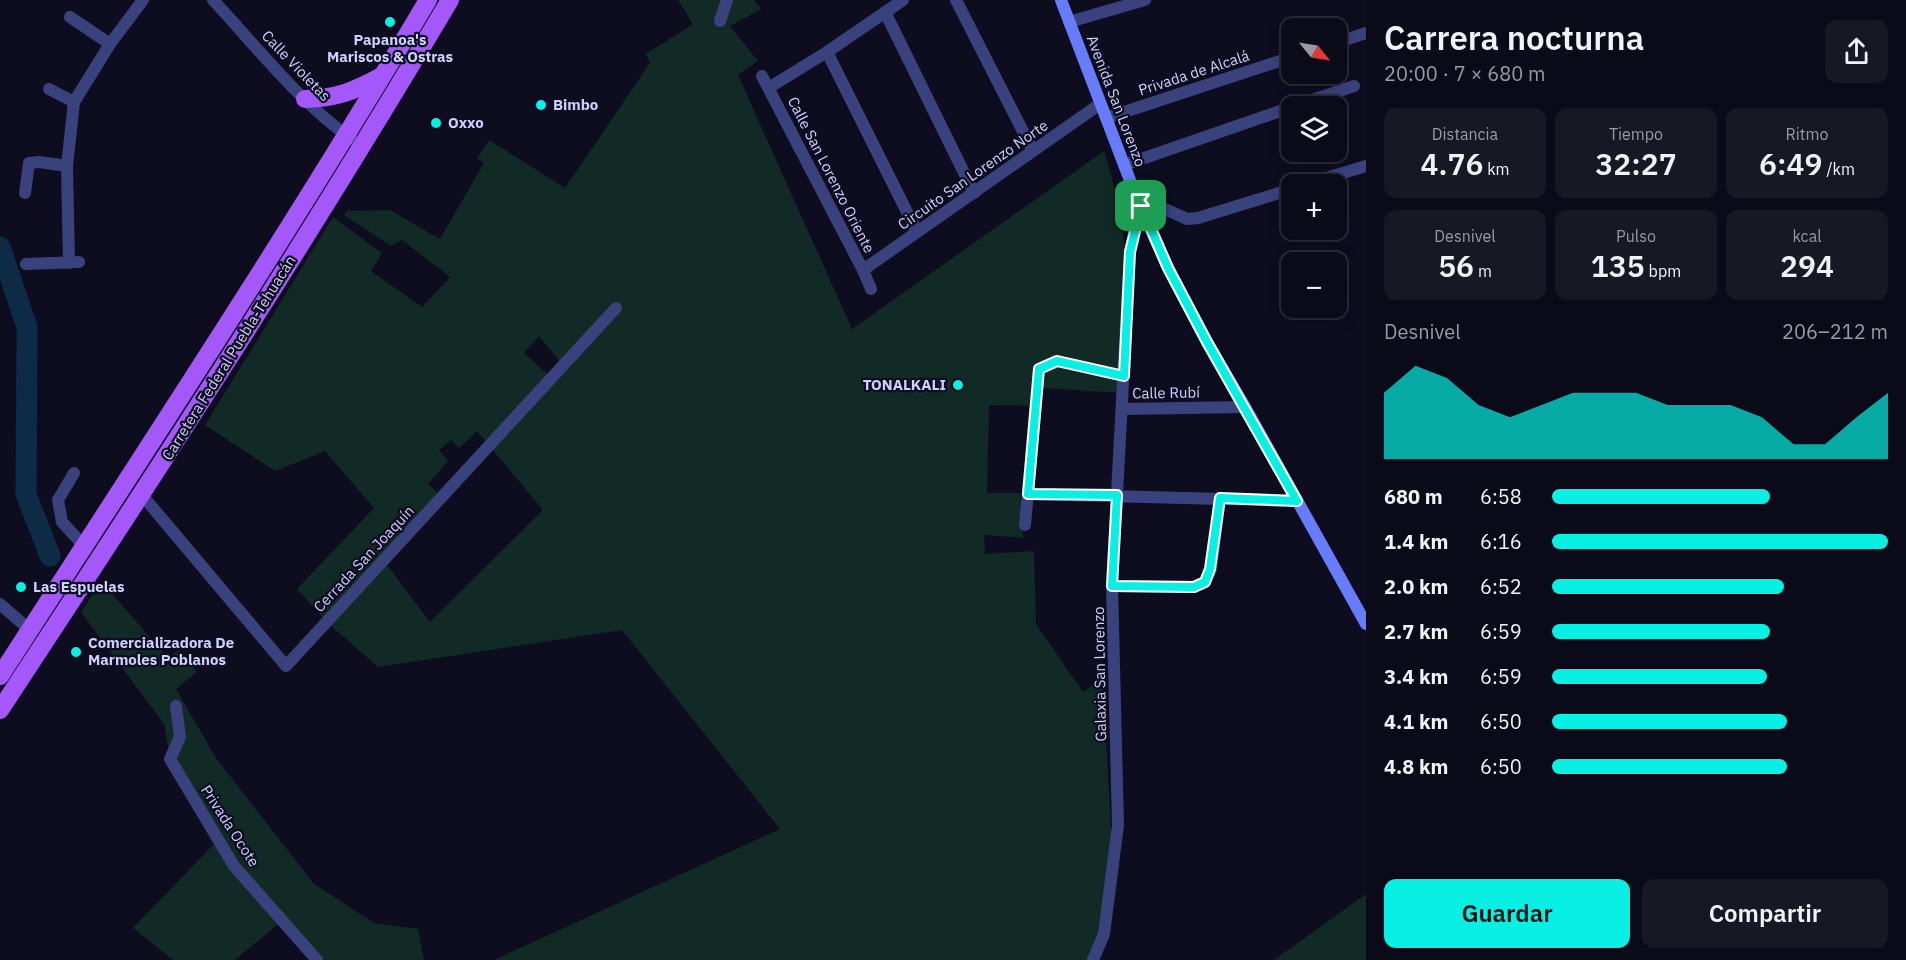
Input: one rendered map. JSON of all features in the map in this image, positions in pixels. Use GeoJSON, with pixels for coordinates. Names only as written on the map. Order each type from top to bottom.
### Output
{"type":"FeatureCollection","features":[{"type":"Feature","properties":{"kind":"main road","name":"Carretera Federal Puebla-Tehuacán"},"geometry":{"type":"LineString","coordinates":[[0,676],[225,327],[428,0]]}},
{"type":"Feature","properties":{"kind":"main road","name":"Carretera Federal Puebla-Tehuacán"},"geometry":{"type":"LineString","coordinates":[[0,710],[142,495],[363,146],[450,0]]}},
{"type":"Feature","properties":{"kind":"main road"},"geometry":{"type":"LineString","coordinates":[[305,99],[323,99],[349,93],[382,76]]}},
{"type":"Feature","properties":{"kind":"street"},"geometry":{"type":"LineString","coordinates":[[26,264],[74,262],[67,166],[74,102],[110,44],[143,0]]}},
{"type":"Feature","properties":{"kind":"street","name":"Calle Violetas"},"geometry":{"type":"LineString","coordinates":[[213,0],[305,99],[345,134],[363,146]]}},
{"type":"Feature","properties":{"kind":"street"},"geometry":{"type":"LineString","coordinates":[[720,21],[728,0]]}},
{"type":"Feature","properties":{"kind":"street"},"geometry":{"type":"LineString","coordinates":[[770,87],[827,52],[903,0]]}},
{"type":"Feature","properties":{"kind":"street"},"geometry":{"type":"LineString","coordinates":[[956,0],[1033,151]]}},
{"type":"Feature","properties":{"kind":"street","name":"Avenida San Lorenzo"},"geometry":{"type":"LineString","coordinates":[[1061,0],[1124,165],[1173,277],[1207,342],[1366,624]]}},
{"type":"Feature","properties":{"kind":"street"},"geometry":{"type":"LineString","coordinates":[[1069,22],[1145,0]]}},
{"type":"Feature","properties":{"kind":"street"},"geometry":{"type":"LineString","coordinates":[[885,12],[974,193]]}},
{"type":"Feature","properties":{"kind":"street"},"geometry":{"type":"LineString","coordinates":[[70,17],[110,44]]}},
{"type":"Feature","properties":{"kind":"street"},"geometry":{"type":"LineString","coordinates":[[1347,39],[1366,33]]}},
{"type":"Feature","properties":{"kind":"street"},"geometry":{"type":"LineString","coordinates":[[827,52],[917,231]]}},
{"type":"Feature","properties":{"kind":"street","name":"Privada de Alcalá"},"geometry":{"type":"LineString","coordinates":[[1106,118],[1281,61]]}},
{"type":"Feature","properties":{"kind":"street","name":"Calle San Lorenzo Oriente"},"geometry":{"type":"LineString","coordinates":[[762,76],[770,87],[871,289]]}},
{"type":"Feature","properties":{"kind":"street"},"geometry":{"type":"LineString","coordinates":[[1325,96],[1354,86]]}},
{"type":"Feature","properties":{"kind":"street"},"geometry":{"type":"LineString","coordinates":[[49,89],[74,102]]}},
{"type":"Feature","properties":{"kind":"street","name":"Circuito San Lorenzo Norte"},"geometry":{"type":"LineString","coordinates":[[863,270],[1100,105]]}},
{"type":"Feature","properties":{"kind":"street"},"geometry":{"type":"LineString","coordinates":[[1124,165],[1281,111]]}},
{"type":"Feature","properties":{"kind":"street"},"geometry":{"type":"LineString","coordinates":[[26,194],[29,163],[67,166]]}},
{"type":"Feature","properties":{"kind":"street"},"geometry":{"type":"LineString","coordinates":[[1339,174],[1366,166]]}},
{"type":"Feature","properties":{"kind":"street"},"geometry":{"type":"LineString","coordinates":[[1139,201],[1187,219],[1198,218],[1281,192]]}},
{"type":"Feature","properties":{"kind":"street","name":"Galaxia San Lorenzo"},"geometry":{"type":"LineString","coordinates":[[1093,960],[1104,934],[1118,825],[1112,586],[1130,252],[1139,201]]}},
{"type":"Feature","properties":{"kind":"street","name":"Cerrada San Joaquín"},"geometry":{"type":"LineString","coordinates":[[142,495],[286,666],[616,308]]}},
{"type":"Feature","properties":{"kind":"street"},"geometry":{"type":"LineString","coordinates":[[1025,525],[1039,369],[1057,361],[1124,376]]}},
{"type":"Feature","properties":{"kind":"street","name":"Calle Rubí"},"geometry":{"type":"LineString","coordinates":[[1122,409],[1245,407]]}},
{"type":"Feature","properties":{"kind":"street"},"geometry":{"type":"LineString","coordinates":[[74,473],[58,500],[62,522],[84,546]]}},
{"type":"Feature","properties":{"kind":"street"},"geometry":{"type":"LineString","coordinates":[[1028,494],[1297,501]]}},
{"type":"Feature","properties":{"kind":"street"},"geometry":{"type":"LineString","coordinates":[[1112,586],[1194,587],[1205,582],[1210,569],[1220,498]]}},
{"type":"Feature","properties":{"kind":"street"},"geometry":{"type":"LineString","coordinates":[[0,604],[30,630]]}},
{"type":"Feature","properties":{"kind":"street","name":"Privada Ocote"},"geometry":{"type":"LineString","coordinates":[[176,706],[180,737],[170,759],[234,866],[317,960]]}},
{"type":"Feature","properties":{"kind":"green space"},"geometry":{"type":"Polygon","coordinates":[[[678,0],[754,0],[761,9],[730,26],[758,61],[738,75],[852,329],[1104,151],[1120,207],[1127,266],[1122,393],[1043,388],[1037,406],[989,405],[987,493],[1020,493],[1023,538],[984,535],[985,554],[1034,551],[1036,624],[1083,692],[1103,678],[1113,868],[1092,960],[494,960],[780,829],[622,630],[378,667],[328,623],[297,589],[374,508],[325,451],[275,471],[205,425],[333,217],[382,253],[371,271],[422,307],[450,277],[402,240],[391,246],[344,215],[347,211],[390,210],[440,239],[484,163],[477,158],[489,140],[565,188],[650,63],[646,54],[693,24],[678,0]],[[539,336],[524,353],[554,380],[566,369],[539,336]],[[477,431],[459,448],[451,440],[439,450],[448,461],[428,484],[444,499],[385,562],[430,622],[543,510],[477,431]]]}},
{"type":"Feature","properties":{"kind":"green space"},"geometry":{"type":"Polygon","coordinates":[[[101,581],[168,658],[179,650],[197,672],[176,689],[216,758],[314,884],[374,923],[418,929],[424,960],[317,960],[283,920],[235,960],[173,960],[133,928],[216,842],[233,868],[170,758],[164,724],[81,612],[101,581]]]}},
{"type":"Feature","properties":{"kind":"green space"},"geometry":{"type":"Polygon","coordinates":[[[1366,894],[1366,960],[1274,960],[1366,894]]]}},
{"type":"Feature","properties":{"kind":"waterway"},"geometry":{"type":"LineString","coordinates":[[0,247],[27,327],[26,494],[50,556]]}},
{"type":"Feature","properties":{"kind":"place","name":"Papanoa's Mariscos & Ostras"},"geometry":{"type":"Point","coordinates":[390,22]}},
{"type":"Feature","properties":{"kind":"place","name":"Bimbo"},"geometry":{"type":"Point","coordinates":[541,105]}},
{"type":"Feature","properties":{"kind":"place","name":"Oxxo"},"geometry":{"type":"Point","coordinates":[436,123]}},
{"type":"Feature","properties":{"kind":"place","name":"TONALKALI"},"geometry":{"type":"Point","coordinates":[958,385]}},
{"type":"Feature","properties":{"kind":"place","name":"Las Espuelas"},"geometry":{"type":"Point","coordinates":[21,587]}},
{"type":"Feature","properties":{"kind":"place","name":"Comercializadora De Marmoles Poblanos"},"geometry":{"type":"Point","coordinates":[76,652]}},
{"type":"Feature","properties":{"kind":"route"},"geometry":{"type":"LineString","coordinates":[[1141,206],[1168,268],[1207,342],[1297,501],[1220,498],[1210,569],[1205,582],[1194,587],[1112,586],[1117,495],[1028,494],[1039,369],[1057,361],[1124,376],[1130,252],[1141,206]]}}]}
